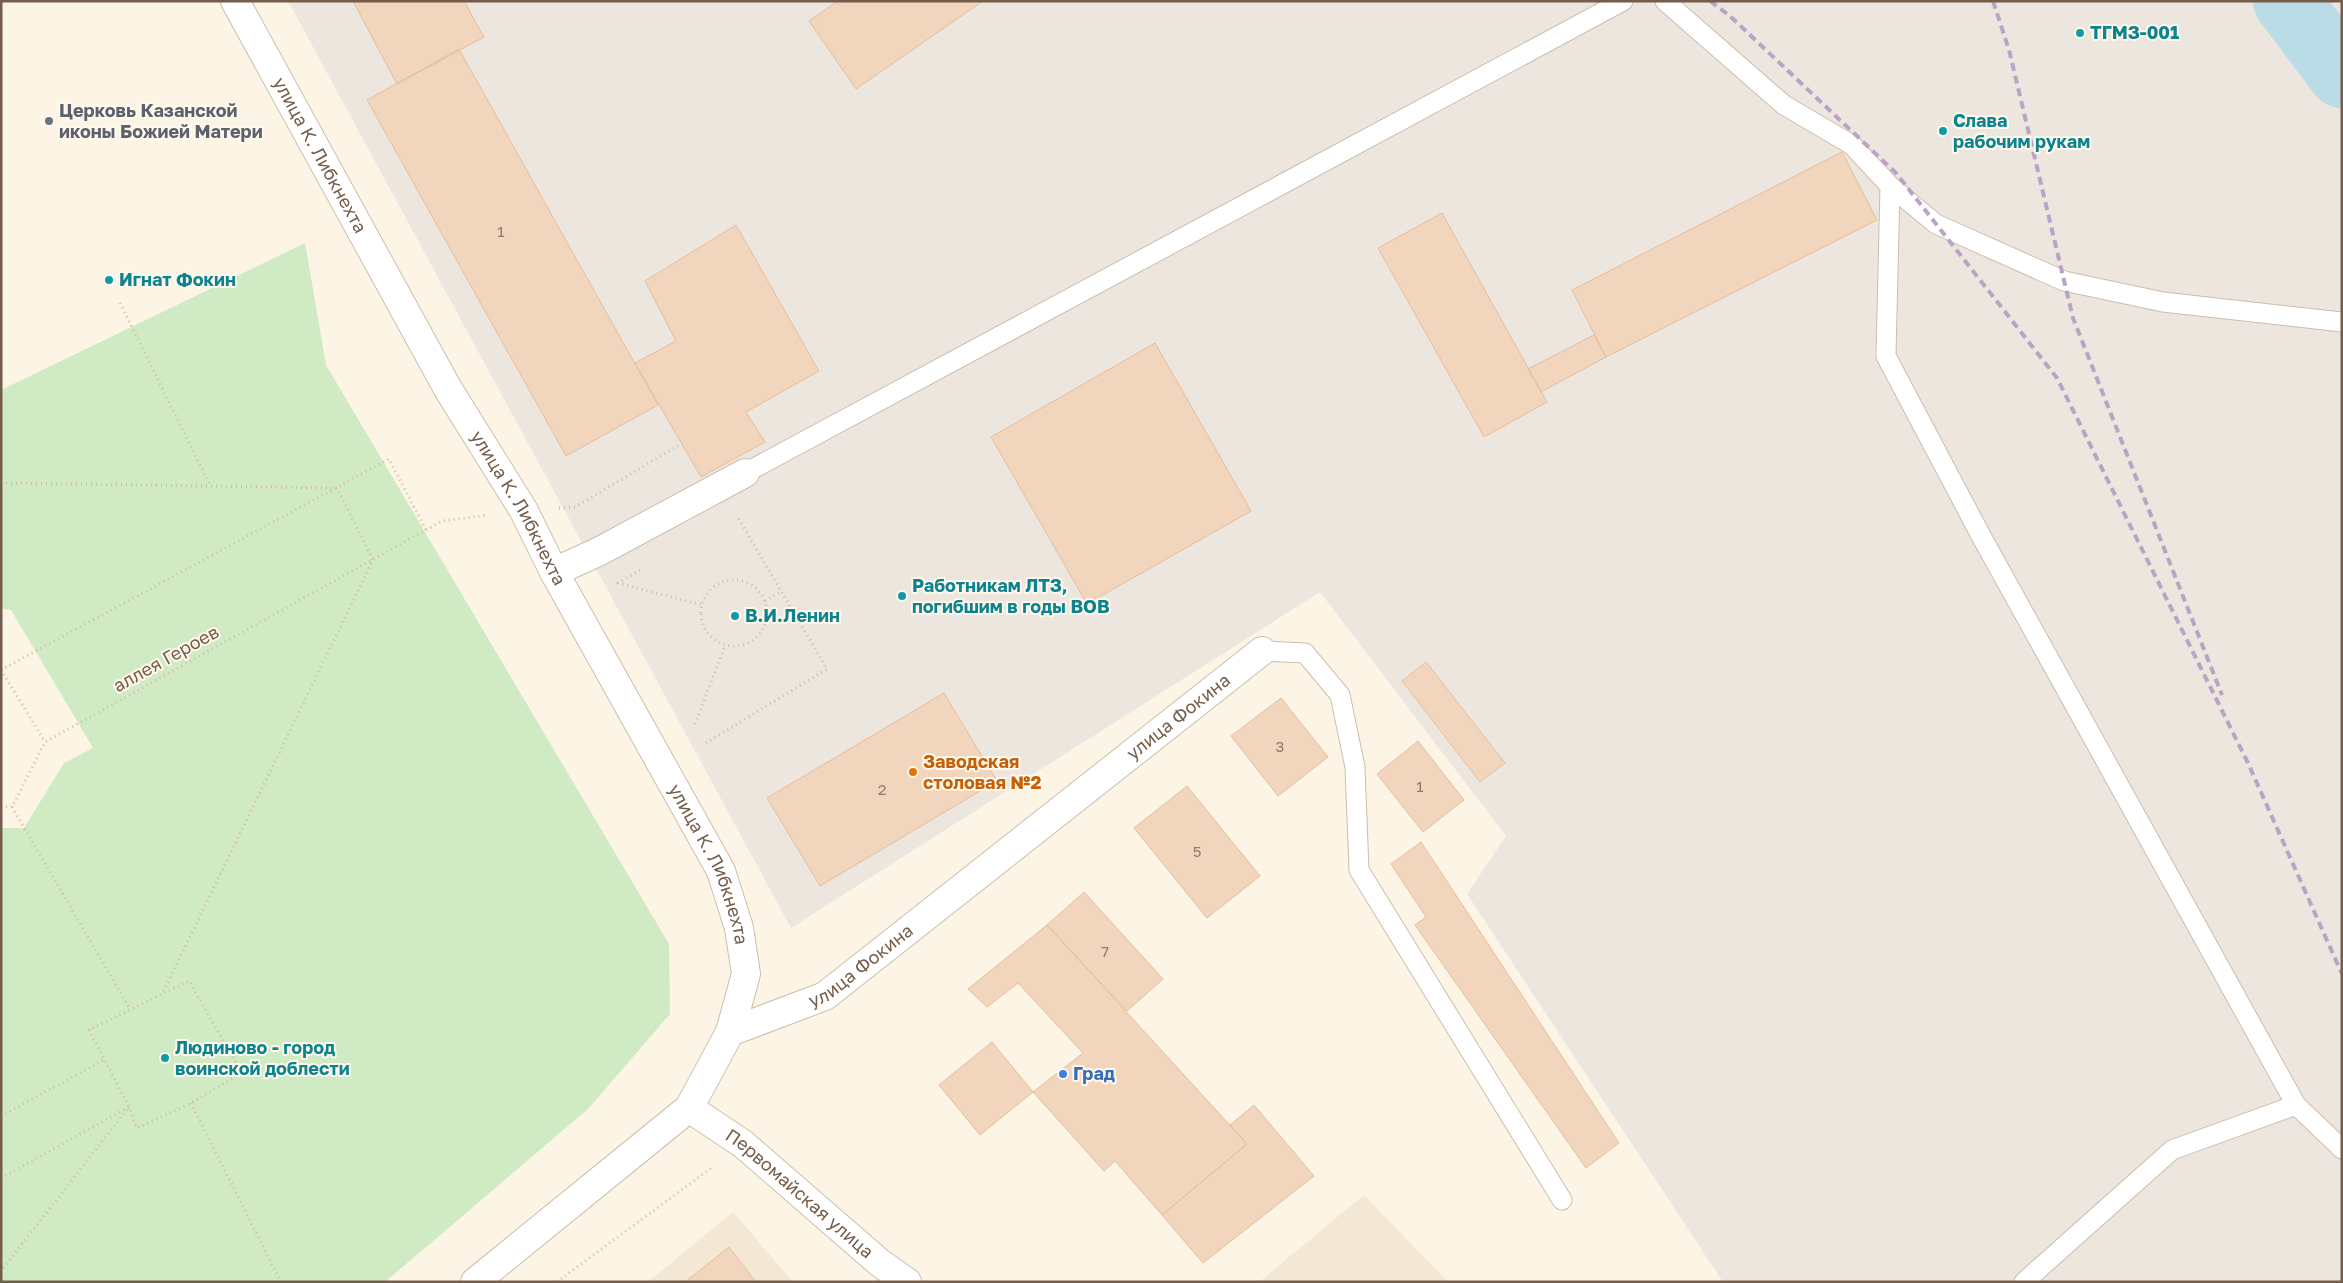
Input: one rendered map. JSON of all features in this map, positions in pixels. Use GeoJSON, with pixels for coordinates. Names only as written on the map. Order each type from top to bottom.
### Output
{"type":"FeatureCollection","features":[{"type":"Feature","properties":{"kind":"street","name":"улица К. Либкнехта"},"geometry":{"type":"LineString","coordinates":[[236,1],[448,390],[524,511],[554,572],[721,871],[739,928],[746,974],[730,1032]]}},
{"type":"Feature","properties":{"kind":"street"},"geometry":{"type":"LineString","coordinates":[[554,572],[600,551],[745,473]]}},
{"type":"Feature","properties":{"kind":"street","name":"улица Фокина"},"geometry":{"type":"LineString","coordinates":[[730,1032],[825,996],[1262,651]]}},
{"type":"Feature","properties":{"kind":"street"},"geometry":{"type":"LineString","coordinates":[[475,1282],[689,1108],[730,1032]]}},
{"type":"Feature","properties":{"kind":"street","name":"Первомайская улица"},"geometry":{"type":"LineString","coordinates":[[689,1108],[743,1144],[880,1263],[907,1282]]}},
{"type":"Feature","properties":{"kind":"lane"},"geometry":{"type":"LineString","coordinates":[[745,473],[1623,1]]}},
{"type":"Feature","properties":{"kind":"lane"},"geometry":{"type":"LineString","coordinates":[[1665,1],[1784,105],[1852,145],[1890,186],[1936,224],[2064,280],[2163,302],[2342,322]]}},
{"type":"Feature","properties":{"kind":"lane"},"geometry":{"type":"LineString","coordinates":[[1890,186],[1886,356],[1984,543],[2296,1105],[2342,1149]]}},
{"type":"Feature","properties":{"kind":"lane"},"geometry":{"type":"LineString","coordinates":[[1262,651],[1305,653],[1340,695],[1355,768],[1359,870],[1562,1200]]}},
{"type":"Feature","properties":{"kind":"lane"},"geometry":{"type":"LineString","coordinates":[[2024,1282],[2172,1150],[2296,1105]]}},
{"type":"Feature","properties":{"kind":"path"},"geometry":{"type":"LineString","coordinates":[[120,303],[210,485]]}},
{"type":"Feature","properties":{"kind":"path"},"geometry":{"type":"LineString","coordinates":[[12,806],[45,742],[1,670],[389,459],[426,530]]}},
{"type":"Feature","properties":{"kind":"path"},"geometry":{"type":"LineString","coordinates":[[1,483],[337,488]]}},
{"type":"Feature","properties":{"kind":"path"},"geometry":{"type":"LineString","coordinates":[[163,992],[372,560],[337,488]]}},
{"type":"Feature","properties":{"kind":"path"},"geometry":{"type":"LineString","coordinates":[[706,743],[827,669],[736,514],[728,519]]}},
{"type":"Feature","properties":{"kind":"path","name":"аллея Героев"},"geometry":{"type":"LineString","coordinates":[[45,742],[372,560]]}},
{"type":"Feature","properties":{"kind":"path"},"geometry":{"type":"LineString","coordinates":[[643,568],[618,583],[702,605]]}},
{"type":"Feature","properties":{"kind":"path"},"geometry":{"type":"LineString","coordinates":[[732,580],[745,582],[757,589],[765,601],[767,612],[765,625],[759,635],[750,643],[738,647],[726,646],[714,640],[705,630],[701,618],[702,605],[708,593],[719,584],[732,580]]}},
{"type":"Feature","properties":{"kind":"path"},"geometry":{"type":"LineString","coordinates":[[765,601],[781,591]]}},
{"type":"Feature","properties":{"kind":"path"},"geometry":{"type":"LineString","coordinates":[[695,724],[726,646]]}},
{"type":"Feature","properties":{"kind":"path"},"geometry":{"type":"LineString","coordinates":[[1,807],[12,806]]}},
{"type":"Feature","properties":{"kind":"path"},"geometry":{"type":"LineString","coordinates":[[12,806],[130,1009]]}},
{"type":"Feature","properties":{"kind":"path"},"geometry":{"type":"LineString","coordinates":[[189,981],[242,1073],[191,1103],[137,1128],[129,1107],[89,1030],[163,992],[189,981]]}},
{"type":"Feature","properties":{"kind":"path"},"geometry":{"type":"LineString","coordinates":[[1,1116],[104,1060]]}},
{"type":"Feature","properties":{"kind":"path"},"geometry":{"type":"LineString","coordinates":[[191,1103],[281,1282]]}},
{"type":"Feature","properties":{"kind":"path"},"geometry":{"type":"LineString","coordinates":[[1,1178],[129,1107]]}},
{"type":"Feature","properties":{"kind":"path"},"geometry":{"type":"LineString","coordinates":[[1,1271],[129,1107]]}},
{"type":"Feature","properties":{"kind":"path"},"geometry":{"type":"LineString","coordinates":[[557,1282],[743,1144]]}},
{"type":"Feature","properties":{"kind":"shaded area"},"geometry":{"type":"Polygon","coordinates":[[[288,1],[2342,1],[2342,1282],[1723,1282],[1467,894],[1506,836],[1320,592],[791,928],[288,1]]]}},
{"type":"Feature","properties":{"kind":"shaded area"},"geometry":{"type":"Polygon","coordinates":[[[1364,1195],[1448,1282],[1259,1282],[1364,1195]]]}},
{"type":"Feature","properties":{"kind":"shaded area"},"geometry":{"type":"Polygon","coordinates":[[[733,1212],[793,1282],[648,1282],[733,1212]]]}},
{"type":"Feature","properties":{"kind":"green space"},"geometry":{"type":"Polygon","coordinates":[[[305,243],[326,365],[669,944],[670,1014],[588,1109],[385,1282],[1,1282],[1,828],[24,828],[64,763],[93,748],[11,610],[1,609],[1,390],[305,243]]]}},
{"type":"Feature","properties":{"kind":"building"},"geometry":{"type":"Polygon","coordinates":[[[353,1],[464,1],[484,37],[397,84],[353,1]]]}},
{"type":"Feature","properties":{"kind":"building"},"geometry":{"type":"Polygon","coordinates":[[[838,1],[983,1],[856,89],[809,21],[838,1]]]}},
{"type":"Feature","properties":{"kind":"building"},"geometry":{"type":"Polygon","coordinates":[[[459,49],[658,405],[566,456],[367,100],[459,49]]]}},
{"type":"Feature","properties":{"kind":"building"},"geometry":{"type":"Polygon","coordinates":[[[1842,152],[1877,220],[1606,357],[1572,290],[1842,152]]]}},
{"type":"Feature","properties":{"kind":"building"},"geometry":{"type":"Polygon","coordinates":[[[1442,213],[1547,402],[1484,437],[1378,248],[1442,213]]]}},
{"type":"Feature","properties":{"kind":"building"},"geometry":{"type":"Polygon","coordinates":[[[736,225],[819,371],[746,412],[765,442],[701,477],[635,363],[676,341],[645,281],[736,225]]]}},
{"type":"Feature","properties":{"kind":"building"},"geometry":{"type":"Polygon","coordinates":[[[1594,335],[1606,357],[1541,392],[1528,369],[1594,335]]]}},
{"type":"Feature","properties":{"kind":"building"},"geometry":{"type":"Polygon","coordinates":[[[1155,343],[1251,511],[1087,604],[991,437],[1155,343]]]}},
{"type":"Feature","properties":{"kind":"building"},"geometry":{"type":"Polygon","coordinates":[[[1426,662],[1505,763],[1480,782],[1402,681],[1426,662]]]}},
{"type":"Feature","properties":{"kind":"building"},"geometry":{"type":"Polygon","coordinates":[[[944,693],[997,781],[820,886],[767,798],[944,693]]]}},
{"type":"Feature","properties":{"kind":"building"},"geometry":{"type":"Polygon","coordinates":[[[1281,698],[1328,757],[1278,796],[1231,736],[1281,698]]]}},
{"type":"Feature","properties":{"kind":"building"},"geometry":{"type":"Polygon","coordinates":[[[1418,741],[1464,800],[1423,832],[1377,774],[1418,741]]]}},
{"type":"Feature","properties":{"kind":"building"},"geometry":{"type":"Polygon","coordinates":[[[1187,786],[1260,876],[1207,918],[1134,828],[1187,786]]]}},
{"type":"Feature","properties":{"kind":"building"},"geometry":{"type":"Polygon","coordinates":[[[1421,842],[1619,1143],[1586,1168],[1415,925],[1426,917],[1391,864],[1421,842]]]}},
{"type":"Feature","properties":{"kind":"building"},"geometry":{"type":"Polygon","coordinates":[[[1084,892],[1163,979],[1127,1011],[1047,925],[1084,892]]]}},
{"type":"Feature","properties":{"kind":"building"},"geometry":{"type":"Polygon","coordinates":[[[1047,925],[1247,1144],[1162,1215],[1115,1161],[1104,1171],[1033,1092],[1083,1053],[1018,983],[987,1007],[968,989],[1047,925]]]}},
{"type":"Feature","properties":{"kind":"building"},"geometry":{"type":"Polygon","coordinates":[[[992,1042],[1033,1092],[980,1135],[939,1085],[992,1042]]]}},
{"type":"Feature","properties":{"kind":"building"},"geometry":{"type":"Polygon","coordinates":[[[1254,1105],[1314,1176],[1203,1263],[1162,1215],[1247,1144],[1230,1125],[1254,1105]]]}},
{"type":"Feature","properties":{"kind":"building"},"geometry":{"type":"Polygon","coordinates":[[[729,1247],[756,1282],[685,1282],[729,1247]]]}},
{"type":"Feature","properties":{"kind":"waterway"},"geometry":{"type":"LineString","coordinates":[[2287,1],[2342,74]]}},
{"type":"Feature","properties":{"kind":"railway"},"geometry":{"type":"LineString","coordinates":[[1710,1],[1730,16],[1896,173],[2057,378],[2248,763],[2342,974]]}},
{"type":"Feature","properties":{"kind":"railway"},"geometry":{"type":"LineString","coordinates":[[1993,1],[2009,50],[2073,318],[2222,695]]}},
{"type":"Feature","properties":{"kind":"place","name":"ТГМЗ-001"},"geometry":{"type":"Point","coordinates":[2080,33]}},
{"type":"Feature","properties":{"kind":"place","name":"Церковь Казанской иконы Божией Матери"},"geometry":{"type":"Point","coordinates":[49,121]}},
{"type":"Feature","properties":{"kind":"place","name":"Слава рабочим рукам"},"geometry":{"type":"Point","coordinates":[1943,131]}},
{"type":"Feature","properties":{"kind":"place","name":"Игнат Фокин"},"geometry":{"type":"Point","coordinates":[109,280]}},
{"type":"Feature","properties":{"kind":"place","name":"Работникам ЛТЗ, погибшим в годы ВОВ"},"geometry":{"type":"Point","coordinates":[902,596]}},
{"type":"Feature","properties":{"kind":"place","name":"В.И.Ленин"},"geometry":{"type":"Point","coordinates":[735,616]}},
{"type":"Feature","properties":{"kind":"place","name":"Заводская столовая №2"},"geometry":{"type":"Point","coordinates":[913,772]}},
{"type":"Feature","properties":{"kind":"place","name":"Людиново - город воинской доблести"},"geometry":{"type":"Point","coordinates":[165,1058]}},
{"type":"Feature","properties":{"kind":"place","name":"Град"},"geometry":{"type":"Point","coordinates":[1063,1074]}}]}
